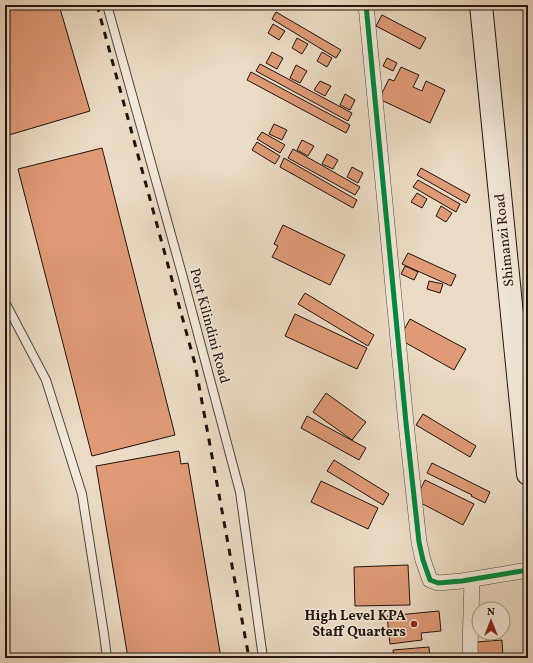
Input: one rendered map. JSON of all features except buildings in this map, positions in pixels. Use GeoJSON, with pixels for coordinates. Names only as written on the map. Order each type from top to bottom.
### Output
{"type":"FeatureCollection","features":[{"type":"Feature","properties":{"kind":"main road","name":"Shimanzi Road"},"geometry":{"type":"LineString","coordinates":[[482,5],[528,474]]}},
{"type":"Feature","properties":{"kind":"street"},"geometry":{"type":"LineString","coordinates":[[366,5],[406,423],[420,552],[430,580],[438,583],[528,570]]}},
{"type":"Feature","properties":{"kind":"street"},"geometry":{"type":"LineString","coordinates":[[471,658],[472,579]]}},
{"type":"Feature","properties":{"kind":"lane","name":"Port Kilindini Road"},"geometry":{"type":"LineString","coordinates":[[107,5],[184,282],[240,492],[263,658]]}},
{"type":"Feature","properties":{"kind":"lane"},"geometry":{"type":"LineString","coordinates":[[5,302],[46,380],[82,494],[107,658]]}},
{"type":"Feature","properties":{"kind":"railway"},"geometry":{"type":"LineString","coordinates":[[97,5],[195,364],[249,658]]}},
{"type":"Feature","properties":{"kind":"cycle path"},"geometry":{"type":"LineString","coordinates":[[366,5],[406,423],[419,542],[423,560],[430,580],[438,583],[462,581],[528,570]]}},
{"type":"Feature","properties":{"kind":"place","name":"High Level KPA Staff Quarters"},"geometry":{"type":"Point","coordinates":[414,624]}}]}
